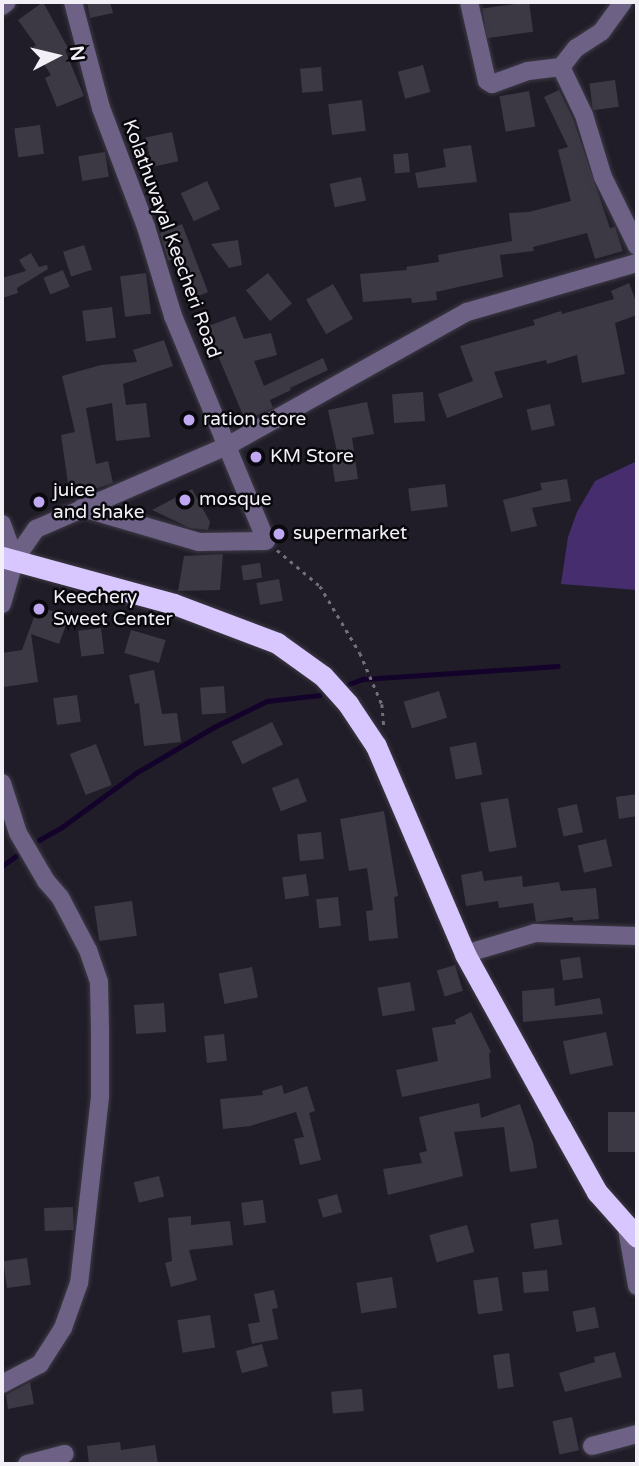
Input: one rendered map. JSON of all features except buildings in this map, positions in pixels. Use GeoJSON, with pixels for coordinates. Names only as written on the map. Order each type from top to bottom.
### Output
{"type":"FeatureCollection","features":[{"type":"Feature","properties":{"kind":"highway"},"geometry":{"type":"LineString","coordinates":[[8,558],[174,604],[277,643],[323,676],[348,705],[376,746],[465,954],[597,1192],[632,1233]]}},
{"type":"Feature","properties":{"kind":"street"},"geometry":{"type":"LineString","coordinates":[[2,6],[6,2]]}},
{"type":"Feature","properties":{"kind":"street","name":"Kolathuvayal Keecheri Road"},"geometry":{"type":"LineString","coordinates":[[73,2],[101,108],[146,227],[173,316],[229,445],[266,541]]}},
{"type":"Feature","properties":{"kind":"street"},"geometry":{"type":"LineString","coordinates":[[469,2],[487,81],[492,84],[528,71],[561,67],[576,48],[600,32],[623,2]]}},
{"type":"Feature","properties":{"kind":"street"},"geometry":{"type":"LineString","coordinates":[[561,67],[584,115],[603,177],[637,246]]}},
{"type":"Feature","properties":{"kind":"street"},"geometry":{"type":"LineString","coordinates":[[8,558],[36,529],[229,445],[467,312],[637,263]]}},
{"type":"Feature","properties":{"kind":"street"},"geometry":{"type":"LineString","coordinates":[[82,508],[199,542],[266,541]]}},
{"type":"Feature","properties":{"kind":"street"},"geometry":{"type":"LineString","coordinates":[[2,524],[8,558],[2,604]]}},
{"type":"Feature","properties":{"kind":"street"},"geometry":{"type":"LineString","coordinates":[[2,783],[18,833],[46,881],[60,897],[89,950],[99,982],[100,1030],[100,1097],[79,1283],[63,1328],[40,1364],[2,1384]]}},
{"type":"Feature","properties":{"kind":"street"},"geometry":{"type":"LineString","coordinates":[[465,954],[535,933],[637,936]]}},
{"type":"Feature","properties":{"kind":"street"},"geometry":{"type":"LineString","coordinates":[[632,1233],[637,1286]]}},
{"type":"Feature","properties":{"kind":"street"},"geometry":{"type":"LineString","coordinates":[[592,1446],[637,1434]]}},
{"type":"Feature","properties":{"kind":"street"},"geometry":{"type":"LineString","coordinates":[[27,1464],[65,1454]]}},
{"type":"Feature","properties":{"kind":"path"},"geometry":{"type":"LineString","coordinates":[[266,541],[320,586],[376,688]]}},
{"type":"Feature","properties":{"kind":"shaded area"},"geometry":{"type":"Polygon","coordinates":[[[637,461],[637,590],[561,584],[568,537],[577,512],[595,481],[637,461]]]}},
{"type":"Feature","properties":{"kind":"waterway"},"geometry":{"type":"LineString","coordinates":[[349,684],[363,679],[558,666]]}},
{"type":"Feature","properties":{"kind":"waterway"},"geometry":{"type":"LineString","coordinates":[[39,840],[62,827],[136,773],[214,727],[267,701],[320,695]]}},
{"type":"Feature","properties":{"kind":"waterway"},"geometry":{"type":"LineString","coordinates":[[2,866],[16,856]]}},
{"type":"Feature","properties":{"kind":"place","name":"ration store"},"geometry":{"type":"Point","coordinates":[189,420]}},
{"type":"Feature","properties":{"kind":"place","name":"KM Store"},"geometry":{"type":"Point","coordinates":[256,457]}},
{"type":"Feature","properties":{"kind":"place","name":"mosque"},"geometry":{"type":"Point","coordinates":[185,500]}},
{"type":"Feature","properties":{"kind":"place","name":"juice and shake"},"geometry":{"type":"Point","coordinates":[39,502]}},
{"type":"Feature","properties":{"kind":"place","name":"supermarket"},"geometry":{"type":"Point","coordinates":[279,534]}},
{"type":"Feature","properties":{"kind":"place","name":"Keechery Sweet Center"},"geometry":{"type":"Point","coordinates":[39,609]}}]}
